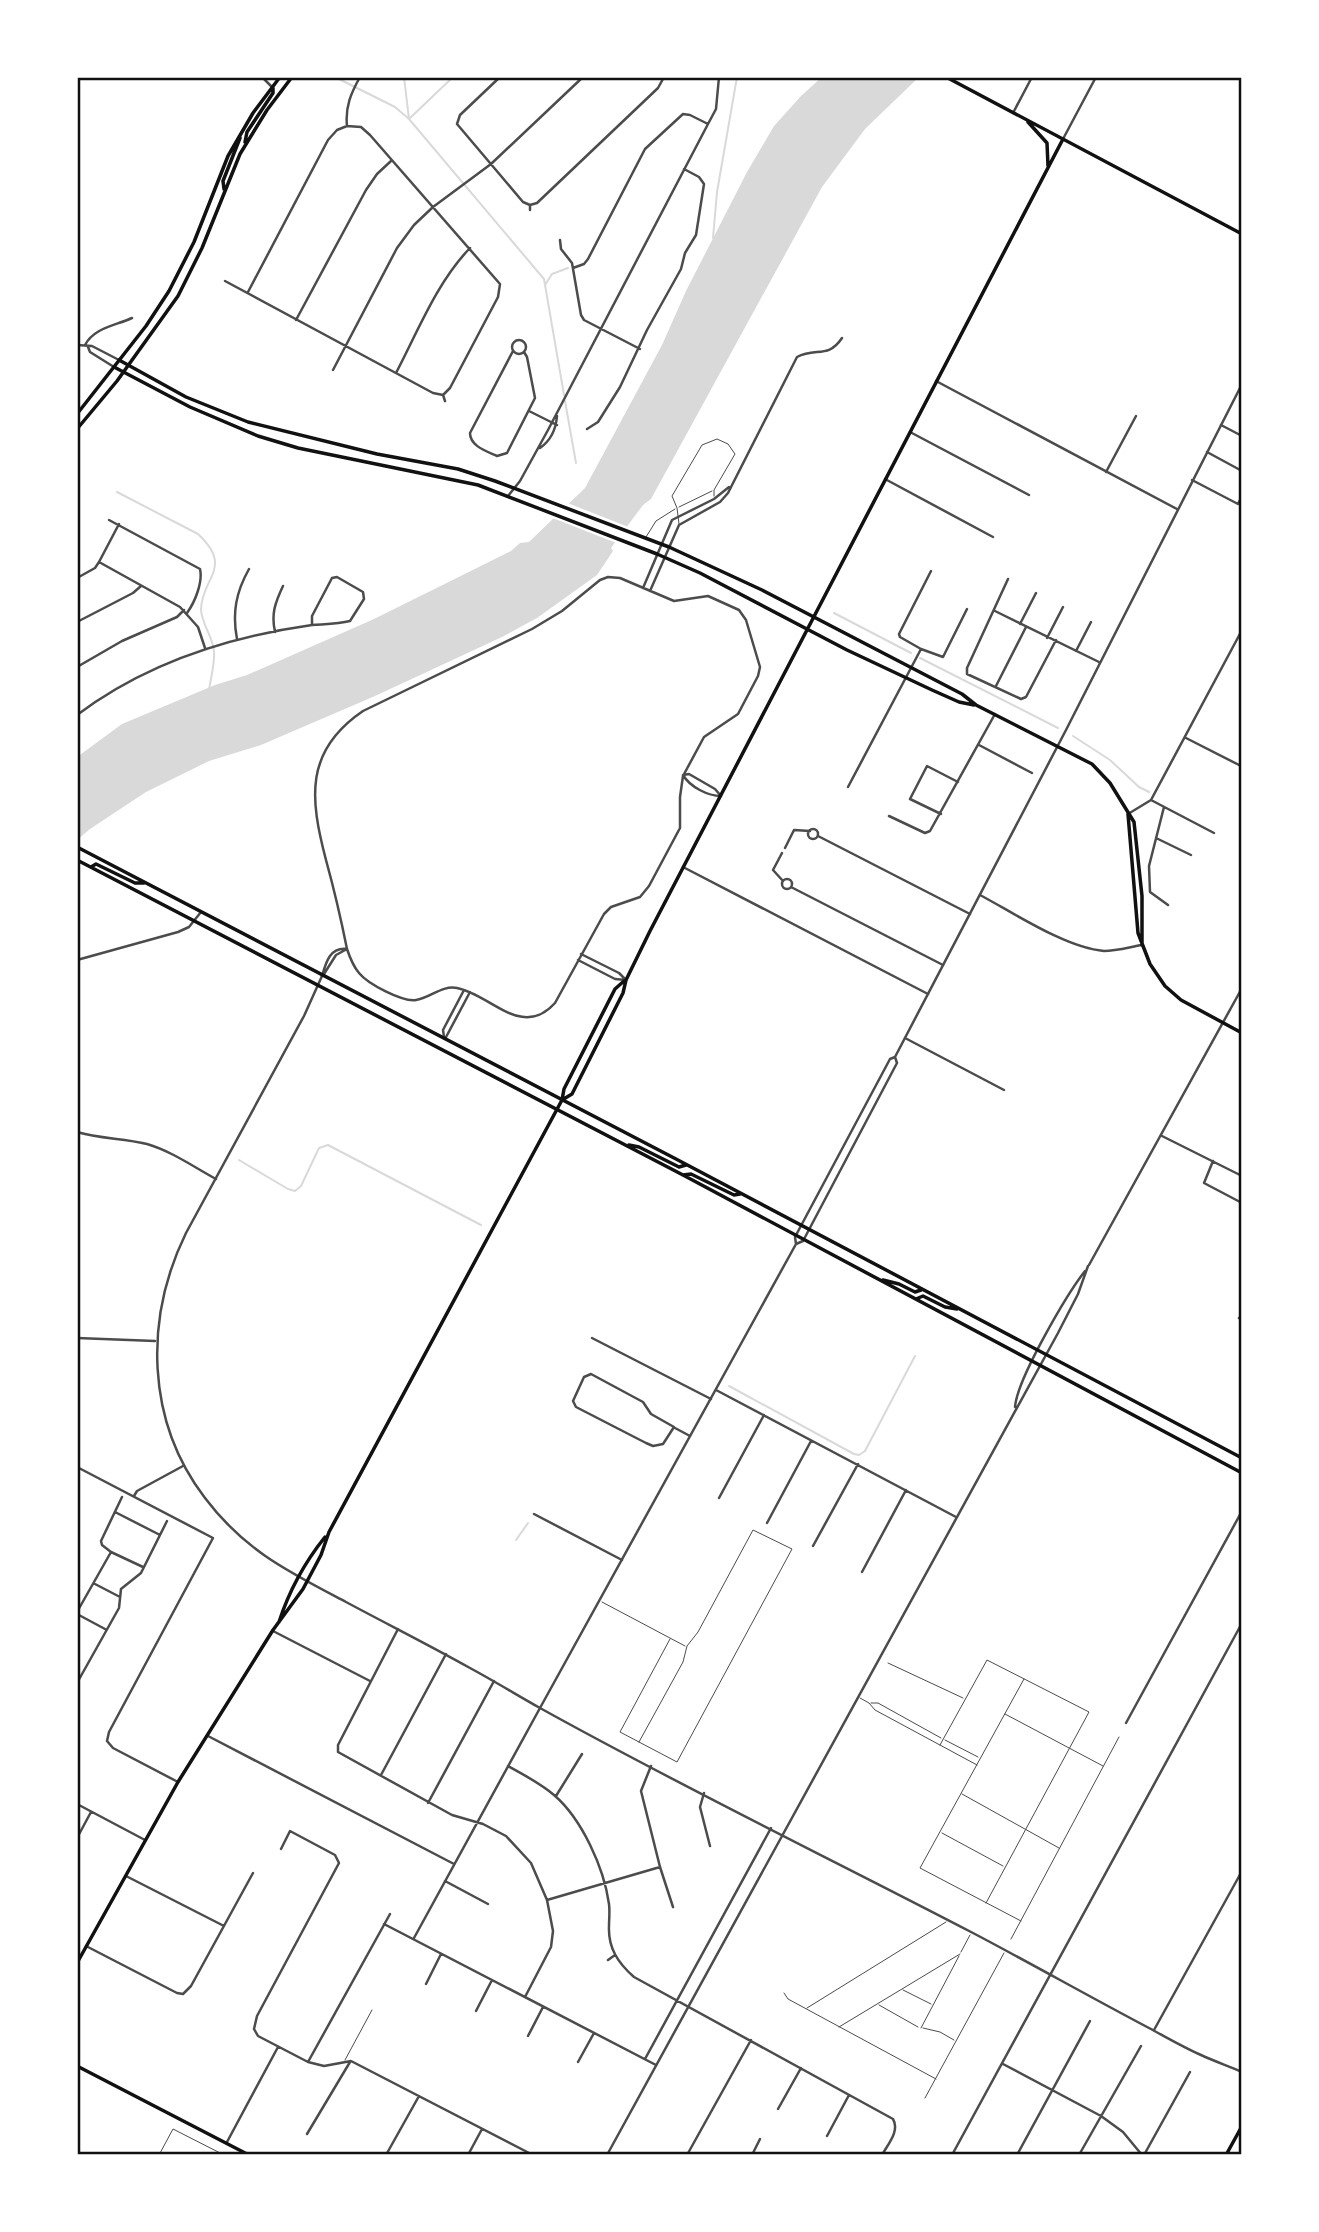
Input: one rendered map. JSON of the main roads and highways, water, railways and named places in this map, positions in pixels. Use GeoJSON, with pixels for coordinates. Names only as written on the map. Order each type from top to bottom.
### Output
{"type":"FeatureCollection","features":[{"type":"Feature","properties":{"kind":"main road"},"geometry":{"type":"LineString","coordinates":[[77,414],[164,300],[183,266],[220,173],[241,132],[280,77]]}},
{"type":"Feature","properties":{"kind":"main road"},"geometry":{"type":"LineString","coordinates":[[77,429],[167,313],[191,271],[244,148],[267,110],[292,77]]}},
{"type":"Feature","properties":{"kind":"main road"},"geometry":{"type":"LineString","coordinates":[[946,77],[1242,234]]}},
{"type":"Feature","properties":{"kind":"main road"},"geometry":{"type":"LineString","coordinates":[[244,148],[247,132],[273,93],[272,87]]}},
{"type":"Feature","properties":{"kind":"main road"},"geometry":{"type":"LineString","coordinates":[[1026,120],[1047,144],[1048,166]]}},
{"type":"Feature","properties":{"kind":"main road"},"geometry":{"type":"LineString","coordinates":[[225,189],[223,181],[241,132]]}},
{"type":"Feature","properties":{"kind":"main road"},"geometry":{"type":"LineString","coordinates":[[562,1100],[572,1094],[684,867],[1063,139]]}},
{"type":"Feature","properties":{"kind":"main road"},"geometry":{"type":"LineString","coordinates":[[119,360],[186,397],[248,422],[377,454],[458,468],[670,547],[752,585],[1092,764],[1110,783],[1134,822],[1138,845],[1142,945]]}},
{"type":"Feature","properties":{"kind":"main road"},"geometry":{"type":"LineString","coordinates":[[114,367],[190,407],[258,436],[298,448],[445,476],[508,496],[666,557],[906,678],[959,702],[976,705]]}},
{"type":"Feature","properties":{"kind":"main road"},"geometry":{"type":"LineString","coordinates":[[1128,814],[1138,933],[1150,964],[1165,986],[1181,1000],[1242,1033]]}},
{"type":"Feature","properties":{"kind":"main road"},"geometry":{"type":"LineString","coordinates":[[77,847],[1242,1458]]}},
{"type":"Feature","properties":{"kind":"main road"},"geometry":{"type":"LineString","coordinates":[[77,860],[683,1175],[1242,1473]]}},
{"type":"Feature","properties":{"kind":"main road"},"geometry":{"type":"LineString","coordinates":[[91,867],[96,864],[135,883],[146,883]]}},
{"type":"Feature","properties":{"kind":"main road"},"geometry":{"type":"LineString","coordinates":[[77,1964],[178,1782],[306,1582],[321,1555],[329,1532],[557,1110],[564,1088],[615,989],[626,980]]}},
{"type":"Feature","properties":{"kind":"main road"},"geometry":{"type":"LineString","coordinates":[[624,1144],[639,1147],[679,1167],[687,1165]]}},
{"type":"Feature","properties":{"kind":"main road"},"geometry":{"type":"LineString","coordinates":[[683,1175],[691,1174],[734,1195],[743,1194]]}},
{"type":"Feature","properties":{"kind":"main road"},"geometry":{"type":"LineString","coordinates":[[877,1279],[899,1284],[915,1292],[922,1289]]}},
{"type":"Feature","properties":{"kind":"main road"},"geometry":{"type":"LineString","coordinates":[[916,1300],[923,1296],[945,1307],[959,1309]]}},
{"type":"Feature","properties":{"kind":"main road"},"geometry":{"type":"LineString","coordinates":[[1159,1428],[1165,1417]]}},
{"type":"Feature","properties":{"kind":"main road"},"geometry":{"type":"LineString","coordinates":[[278,1624],[285,1602],[298,1578],[313,1551],[329,1532]]}},
{"type":"Feature","properties":{"kind":"main road"},"geometry":{"type":"LineString","coordinates":[[77,2066],[249,2155]]}},
{"type":"Feature","properties":{"kind":"main road"},"geometry":{"type":"LineString","coordinates":[[1226,2155],[1242,2126]]}},
{"type":"Feature","properties":{"kind":"waterway"},"geometry":{"type":"LineString","coordinates":[[335,77],[395,107],[409,119],[453,77]]}},
{"type":"Feature","properties":{"kind":"waterway"},"geometry":{"type":"LineString","coordinates":[[404,77],[409,119],[544,279],[564,395]]}},
{"type":"Feature","properties":{"kind":"waterway"},"geometry":{"type":"LineString","coordinates":[[713,238],[717,192],[737,77]]}},
{"type":"Feature","properties":{"kind":"waterway"},"geometry":{"type":"LineString","coordinates":[[545,285],[552,274],[568,268]]}},
{"type":"Feature","properties":{"kind":"waterway"},"geometry":{"type":"LineString","coordinates":[[565,401],[576,463]]}},
{"type":"Feature","properties":{"kind":"waterway"},"geometry":{"type":"LineString","coordinates":[[117,492],[198,534],[214,556],[215,564],[201,609],[214,651],[209,690]]}},
{"type":"Feature","properties":{"kind":"waterway"},"geometry":{"type":"LineString","coordinates":[[834,613],[911,653]]}},
{"type":"Feature","properties":{"kind":"waterway"},"geometry":{"type":"LineString","coordinates":[[920,658],[1058,728]]}},
{"type":"Feature","properties":{"kind":"waterway"},"geometry":{"type":"LineString","coordinates":[[1073,736],[1110,760],[1139,787],[1149,792]]}},
{"type":"Feature","properties":{"kind":"waterway"},"geometry":{"type":"LineString","coordinates":[[239,1160],[295,1191],[301,1186],[319,1148],[328,1145],[481,1225]]}},
{"type":"Feature","properties":{"kind":"waterway"},"geometry":{"type":"LineString","coordinates":[[729,1386],[859,1455],[865,1451],[915,1356]]}},
{"type":"Feature","properties":{"kind":"waterway"},"geometry":{"type":"LineString","coordinates":[[516,1540],[528,1523]]}}]}
